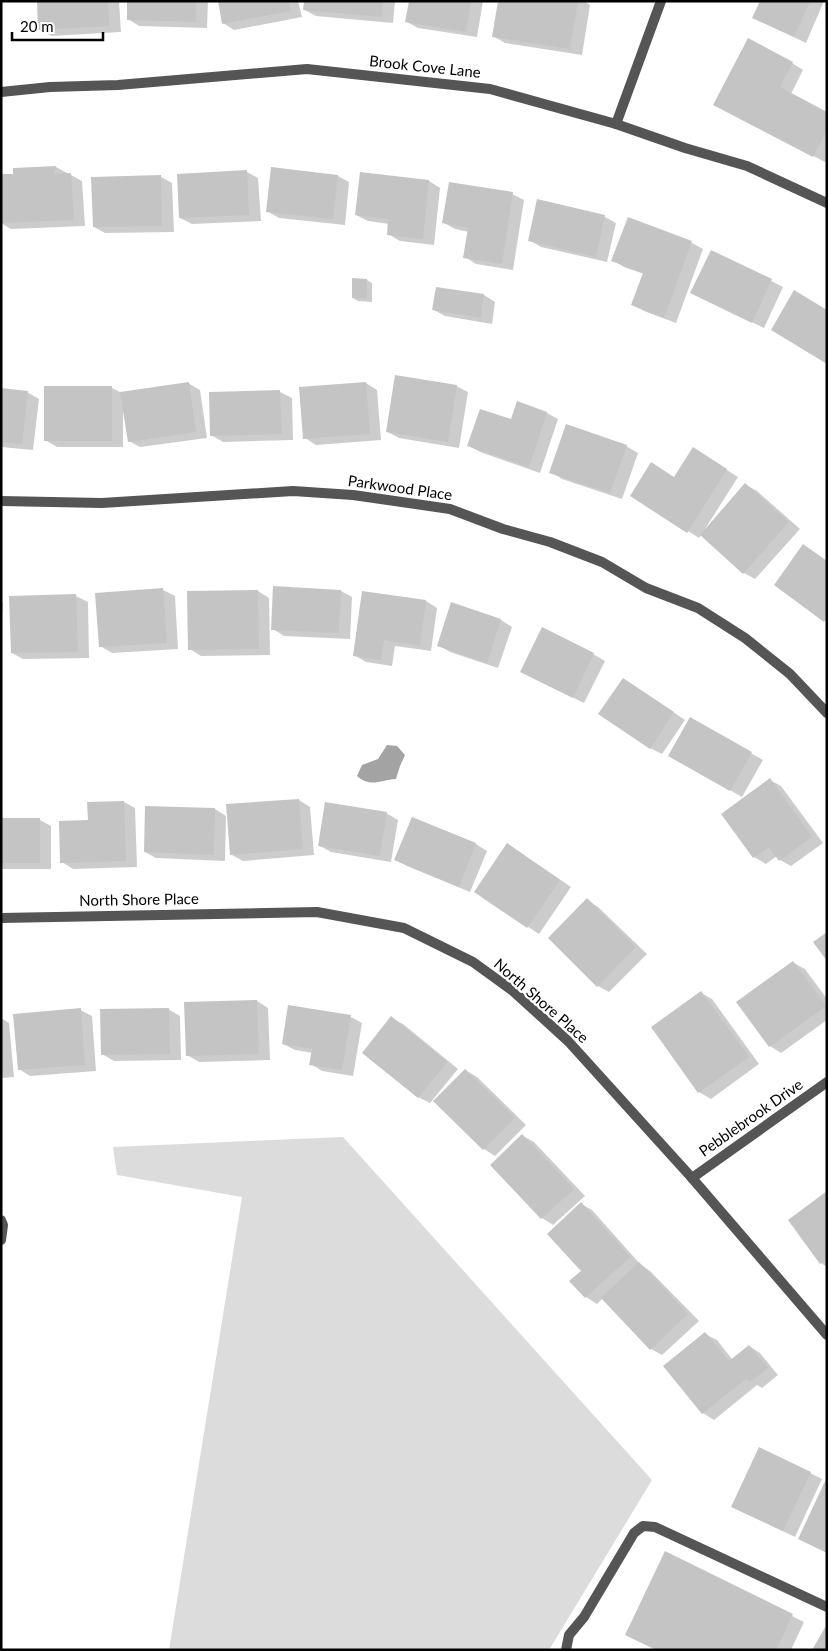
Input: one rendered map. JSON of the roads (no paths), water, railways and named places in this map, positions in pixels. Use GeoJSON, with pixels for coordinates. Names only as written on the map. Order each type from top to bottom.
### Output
{"type":"FeatureCollection","features":[{"type":"Feature","properties":{"kind":"street"},"geometry":{"type":"LineString","coordinates":[[616,124],[661,1]]}},
{"type":"Feature","properties":{"kind":"street","name":"Brook Cove Lane"},"geometry":{"type":"LineString","coordinates":[[1,92],[50,86],[118,85],[307,69],[490,89],[616,124],[684,148],[747,166],[827,203]]}},
{"type":"Feature","properties":{"kind":"street","name":"Parkwood Place"},"geometry":{"type":"LineString","coordinates":[[1,501],[102,503],[293,491],[353,495],[450,509],[503,529],[550,542],[602,562],[646,588],[698,608],[745,638],[790,674],[827,713]]}},
{"type":"Feature","properties":{"kind":"street","name":"North Shore Place"},"geometry":{"type":"LineString","coordinates":[[1,918],[317,912],[404,928],[473,962],[513,991],[568,1041],[692,1178],[827,1335]]}},
{"type":"Feature","properties":{"kind":"street","name":"Pebblebrook Drive"},"geometry":{"type":"LineString","coordinates":[[692,1178],[827,1082]]}},
{"type":"Feature","properties":{"kind":"street"},"geometry":{"type":"LineString","coordinates":[[1,1220],[3,1225],[1,1240]]}},
{"type":"Feature","properties":{"kind":"street"},"geometry":{"type":"LineString","coordinates":[[566,1650],[569,1635],[584,1617],[634,1533],[643,1526],[655,1527],[827,1607]]}}]}
